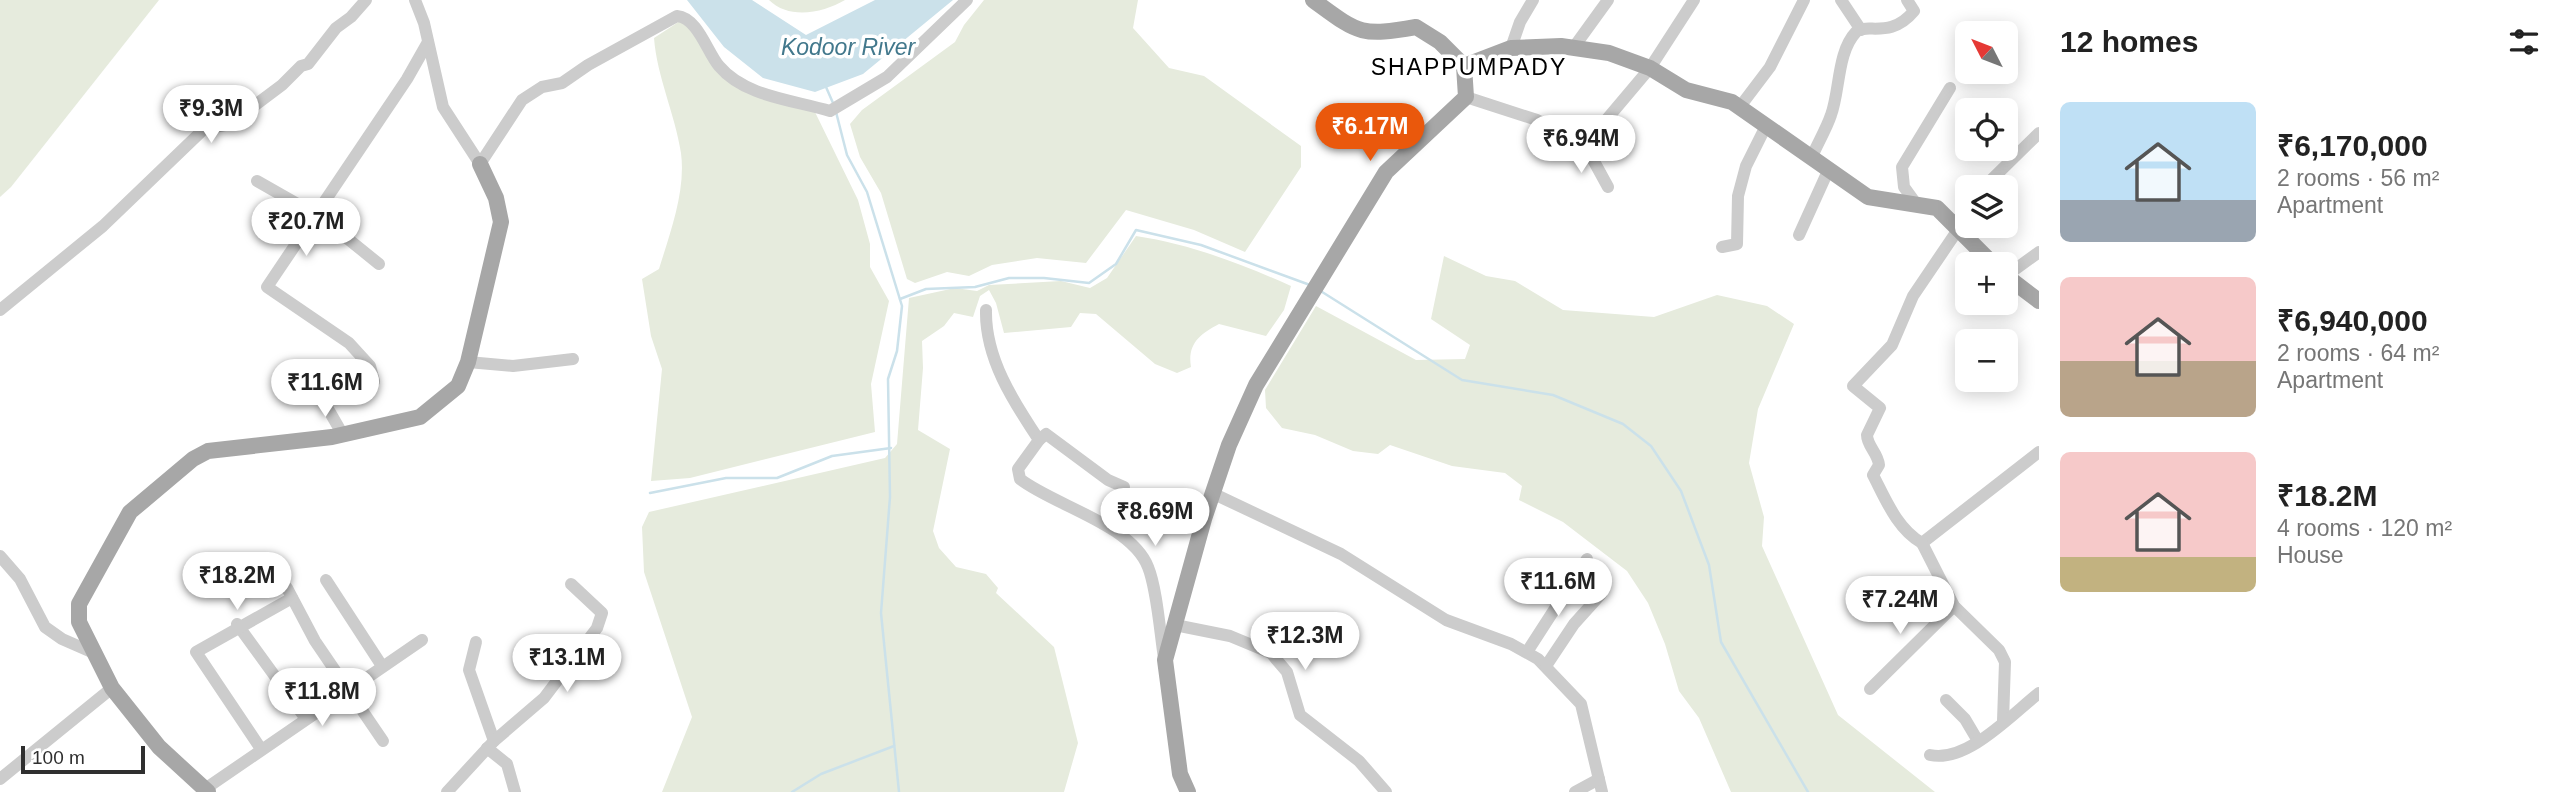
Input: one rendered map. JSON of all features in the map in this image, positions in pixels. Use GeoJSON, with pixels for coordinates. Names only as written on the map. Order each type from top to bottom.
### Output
{"type":"FeatureCollection","features":[{"type":"Feature","properties":{"kind":"main road"},"geometry":{"type":"LineString","coordinates":[[1188,792],[1180,774],[1165,660],[1212,493],[1229,445],[1256,385],[1386,172],[1465,97],[1464,66],[1440,42],[1416,27],[1377,34],[1361,31],[1313,0]]}},
{"type":"Feature","properties":{"kind":"main road"},"geometry":{"type":"LineString","coordinates":[[1464,66],[1511,48],[1574,47],[1609,52],[1650,68],[1686,90],[1732,102],[1765,128],[1868,197],[1937,208],[1955,228]]}},
{"type":"Feature","properties":{"kind":"main road"},"geometry":{"type":"LineString","coordinates":[[206,790],[159,747],[112,688],[79,622],[79,604],[130,512],[193,459],[208,451],[343,435],[420,417],[458,386],[468,362],[501,222],[496,198],[480,164]]}},
{"type":"Feature","properties":{"kind":"main road"},"geometry":{"type":"LineString","coordinates":[[1966,238],[1980,252]]}},
{"type":"Feature","properties":{"kind":"main road"},"geometry":{"type":"LineString","coordinates":[[2018,285],[2039,301]]}},
{"type":"Feature","properties":{"kind":"street"},"geometry":{"type":"LineString","coordinates":[[0,310],[129,203],[204,129],[229,124],[282,85],[301,66],[308,64],[336,28],[351,18],[366,0]]}},
{"type":"Feature","properties":{"kind":"street"},"geometry":{"type":"LineString","coordinates":[[415,0],[443,107],[480,164],[522,100],[542,87],[562,83],[600,58],[677,16],[688,20],[718,65],[740,82],[776,98],[836,108],[887,77],[967,0]]}},
{"type":"Feature","properties":{"kind":"street"},"geometry":{"type":"LineString","coordinates":[[1511,48],[1520,22],[1532,0]]}},
{"type":"Feature","properties":{"kind":"street"},"geometry":{"type":"LineString","coordinates":[[1574,47],[1608,0]]}},
{"type":"Feature","properties":{"kind":"street"},"geometry":{"type":"LineString","coordinates":[[1585,145],[1650,68],[1694,0]]}},
{"type":"Feature","properties":{"kind":"street"},"geometry":{"type":"LineString","coordinates":[[1739,107],[1770,67],[1804,0]]}},
{"type":"Feature","properties":{"kind":"street"},"geometry":{"type":"LineString","coordinates":[[1841,0],[1861,30]]}},
{"type":"Feature","properties":{"kind":"street"},"geometry":{"type":"LineString","coordinates":[[1811,159],[1832,112],[1846,53],[1855,34],[1861,30],[1899,25],[1914,11],[1907,0]]}},
{"type":"Feature","properties":{"kind":"street"},"geometry":{"type":"LineString","coordinates":[[343,435],[324,402],[374,381],[370,366],[349,343],[267,287],[407,79],[428,42]]}},
{"type":"Feature","properties":{"kind":"street"},"geometry":{"type":"LineString","coordinates":[[1917,205],[1905,187],[1902,167],[1950,88]]}},
{"type":"Feature","properties":{"kind":"street"},"geometry":{"type":"LineString","coordinates":[[1465,97],[1537,120],[1585,145],[1596,170],[1608,187]]}},
{"type":"Feature","properties":{"kind":"street"},"geometry":{"type":"LineString","coordinates":[[1722,247],[1737,244],[1738,196],[1746,166],[1765,128]]}},
{"type":"Feature","properties":{"kind":"street"},"geometry":{"type":"LineString","coordinates":[[1996,175],[2039,133]]}},
{"type":"Feature","properties":{"kind":"street"},"geometry":{"type":"LineString","coordinates":[[1798,235],[1828,171]]}},
{"type":"Feature","properties":{"kind":"street"},"geometry":{"type":"LineString","coordinates":[[257,181],[316,215],[379,264]]}},
{"type":"Feature","properties":{"kind":"street"},"geometry":{"type":"LineString","coordinates":[[1955,228],[1913,296],[1892,345],[1853,386],[1880,408],[1869,429],[1867,440],[1878,453],[1879,465],[1873,475],[1881,486],[1883,500],[1922,543],[1954,606],[1999,650],[2005,662],[2003,721]]}},
{"type":"Feature","properties":{"kind":"street"},"geometry":{"type":"LineString","coordinates":[[2018,267],[2039,252]]}},
{"type":"Feature","properties":{"kind":"street"},"geometry":{"type":"LineString","coordinates":[[986,310],[991,348],[1005,387],[1039,440]]}},
{"type":"Feature","properties":{"kind":"street"},"geometry":{"type":"LineString","coordinates":[[468,362],[513,366],[573,359]]}},
{"type":"Feature","properties":{"kind":"street"},"geometry":{"type":"LineString","coordinates":[[1124,487],[1108,480],[1046,434],[1018,469],[1020,480],[1079,510],[1117,534],[1148,566],[1165,660]]}},
{"type":"Feature","properties":{"kind":"street"},"geometry":{"type":"LineString","coordinates":[[1922,543],[2039,452]]}},
{"type":"Feature","properties":{"kind":"street"},"geometry":{"type":"LineString","coordinates":[[1212,493],[1341,554],[1446,620],[1527,652],[1546,666],[1581,704],[1601,785],[1575,792]]}},
{"type":"Feature","properties":{"kind":"street"},"geometry":{"type":"LineString","coordinates":[[0,556],[20,579],[44,627],[62,639],[94,653]]}},
{"type":"Feature","properties":{"kind":"street"},"geometry":{"type":"LineString","coordinates":[[1527,652],[1587,559]]}},
{"type":"Feature","properties":{"kind":"street"},"geometry":{"type":"LineString","coordinates":[[326,580],[382,666]]}},
{"type":"Feature","properties":{"kind":"street"},"geometry":{"type":"LineString","coordinates":[[447,792],[491,744],[544,698],[602,619],[595,606],[571,584]]}},
{"type":"Feature","properties":{"kind":"street"},"geometry":{"type":"LineString","coordinates":[[261,749],[196,652],[290,593],[315,640],[383,741]]}},
{"type":"Feature","properties":{"kind":"street"},"geometry":{"type":"LineString","coordinates":[[1546,666],[1566,635],[1601,594]]}},
{"type":"Feature","properties":{"kind":"street"},"geometry":{"type":"LineString","coordinates":[[1870,690],[1954,606]]}},
{"type":"Feature","properties":{"kind":"street"},"geometry":{"type":"LineString","coordinates":[[1175,625],[1230,636],[1271,653],[1287,672],[1300,715],[1359,761],[1386,792]]}},
{"type":"Feature","properties":{"kind":"street"},"geometry":{"type":"LineString","coordinates":[[239,626],[306,719]]}},
{"type":"Feature","properties":{"kind":"street"},"geometry":{"type":"LineString","coordinates":[[206,790],[261,749],[422,640]]}},
{"type":"Feature","properties":{"kind":"street"},"geometry":{"type":"LineString","coordinates":[[476,642],[469,670],[491,744],[507,764],[515,792]]}},
{"type":"Feature","properties":{"kind":"street"},"geometry":{"type":"LineString","coordinates":[[0,779],[112,688]]}},
{"type":"Feature","properties":{"kind":"street"},"geometry":{"type":"LineString","coordinates":[[1930,755],[1941,757],[1955,754],[1978,741],[2039,693]]}},
{"type":"Feature","properties":{"kind":"street"},"geometry":{"type":"LineString","coordinates":[[1946,700],[1965,719],[1978,741]]}},
{"type":"Feature","properties":{"kind":"shaded area"},"geometry":{"type":"Polygon","coordinates":[[[0,0],[159,0],[11,187],[0,197],[0,0]]]}},
{"type":"Feature","properties":{"kind":"shaded area"},"geometry":{"type":"Polygon","coordinates":[[[769,0],[845,0],[817,11],[796,12],[777,6],[769,0]]]}},
{"type":"Feature","properties":{"kind":"shaded area"},"geometry":{"type":"Polygon","coordinates":[[[984,0],[1138,0],[1133,28],[1169,68],[1204,76],[1301,146],[1301,167],[1245,252],[1194,230],[1126,210],[1086,263],[1037,258],[992,265],[969,276],[947,272],[915,283],[907,279],[881,193],[860,157],[850,124],[862,110],[955,42],[964,25],[984,0]]]}},
{"type":"Feature","properties":{"kind":"shaded area"},"geometry":{"type":"Polygon","coordinates":[[[680,21],[689,25],[728,78],[813,108],[858,200],[870,244],[870,267],[889,301],[871,384],[875,432],[690,478],[651,481],[662,369],[651,336],[642,279],[659,269],[676,212],[682,167],[678,138],[654,38],[680,21]]]}},
{"type":"Feature","properties":{"kind":"shaded area"},"geometry":{"type":"Polygon","coordinates":[[[1136,236],[1215,256],[1291,286],[1284,310],[1266,336],[1219,324],[1212,328],[1193,346],[1191,367],[1177,373],[1155,364],[1096,314],[1080,313],[1071,327],[1004,333],[996,303],[989,290],[980,296],[973,317],[954,313],[944,326],[922,341],[923,368],[918,430],[950,449],[933,531],[939,548],[956,567],[986,574],[998,588],[996,593],[1054,647],[1078,743],[1064,792],[662,792],[692,717],[644,572],[642,527],[649,512],[885,458],[897,444],[909,298],[955,288],[977,291],[989,285],[1061,281],[1090,288],[1107,278],[1136,236]]]}},
{"type":"Feature","properties":{"kind":"shaded area"},"geometry":{"type":"Polygon","coordinates":[[[1444,256],[1486,276],[1515,281],[1563,310],[1654,317],[1717,295],[1767,306],[1794,324],[1758,409],[1749,463],[1764,517],[1762,546],[1838,715],[1935,792],[1731,792],[1699,718],[1679,691],[1665,644],[1648,603],[1627,571],[1563,522],[1519,500],[1522,486],[1505,473],[1452,466],[1390,445],[1378,454],[1353,451],[1315,435],[1282,428],[1266,408],[1265,390],[1316,306],[1416,360],[1465,359],[1470,345],[1431,319],[1444,256]]]}},
{"type":"Feature","properties":{"kind":"water","name":"Kodoor River"},"geometry":{"type":"Polygon","coordinates":[[[687,0],[752,0],[806,35],[875,0],[953,0],[863,74],[815,92],[763,78],[724,47],[687,0]]]}},
{"type":"Feature","properties":{"kind":"waterway"},"geometry":{"type":"LineString","coordinates":[[826,87],[833,103]]}},
{"type":"Feature","properties":{"kind":"waterway"},"geometry":{"type":"LineString","coordinates":[[836,112],[847,155],[867,192],[902,306],[897,351],[888,379],[890,497],[881,613],[899,792]]}},
{"type":"Feature","properties":{"kind":"waterway"},"geometry":{"type":"LineString","coordinates":[[900,299],[926,289],[975,287],[1009,278],[1044,278],[1089,283],[1116,264],[1136,230],[1201,245],[1310,285]]}},
{"type":"Feature","properties":{"kind":"waterway"},"geometry":{"type":"LineString","coordinates":[[1319,290],[1462,380],[1553,395],[1623,424],[1651,446],[1681,491],[1709,565],[1721,642],[1808,792]]}},
{"type":"Feature","properties":{"kind":"waterway"},"geometry":{"type":"LineString","coordinates":[[650,493],[726,478],[777,478],[832,456],[891,448]]}},
{"type":"Feature","properties":{"kind":"waterway"},"geometry":{"type":"LineString","coordinates":[[792,792],[821,774],[894,746]]}},
{"type":"Feature","properties":{"kind":"district","name":"SHAPPUMPADY"},"geometry":{"type":"Point","coordinates":[1469,67]}}]}
